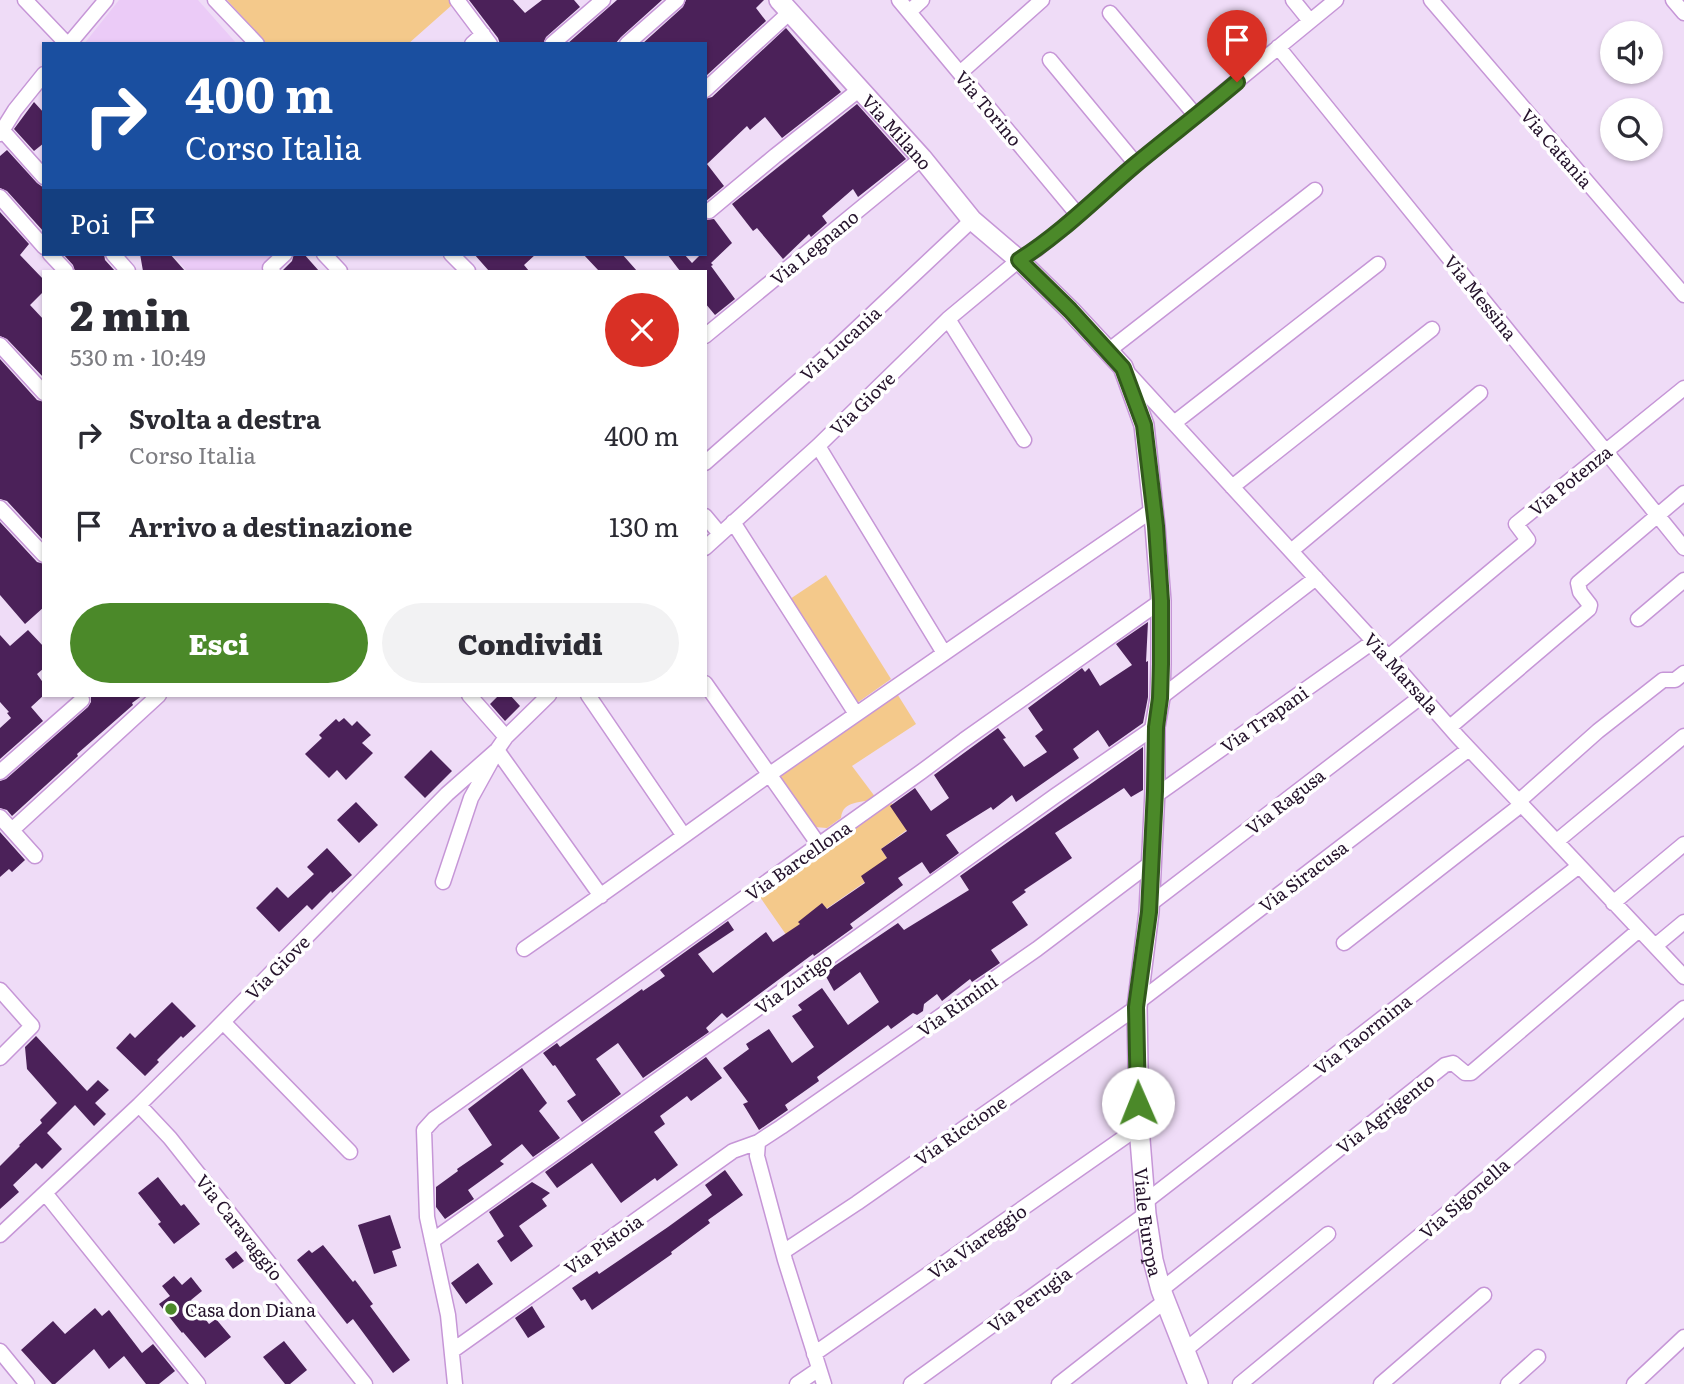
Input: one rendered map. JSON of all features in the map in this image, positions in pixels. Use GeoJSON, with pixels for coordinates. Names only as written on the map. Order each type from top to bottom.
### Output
{"type":"FeatureCollection","features":[{"type":"Feature","properties":{"kind":"street"},"geometry":{"type":"LineString","coordinates":[[25,0],[66,42]]}},
{"type":"Feature","properties":{"kind":"street"},"geometry":{"type":"LineString","coordinates":[[70,42],[106,0]]}},
{"type":"Feature","properties":{"kind":"street"},"geometry":{"type":"LineString","coordinates":[[215,0],[255,42]]}},
{"type":"Feature","properties":{"kind":"street"},"geometry":{"type":"LineString","coordinates":[[457,0],[481,41]]}},
{"type":"Feature","properties":{"kind":"street"},"geometry":{"type":"LineString","coordinates":[[554,42],[603,0]]}},
{"type":"Feature","properties":{"kind":"street"},"geometry":{"type":"LineString","coordinates":[[629,42],[677,0]]}},
{"type":"Feature","properties":{"kind":"street","name":"Via Torino"},"geometry":{"type":"LineString","coordinates":[[899,0],[1078,215]]}},
{"type":"Feature","properties":{"kind":"street"},"geometry":{"type":"LineString","coordinates":[[909,12],[922,0]]}},
{"type":"Feature","properties":{"kind":"street"},"geometry":{"type":"LineString","coordinates":[[960,73],[1042,0]]}},
{"type":"Feature","properties":{"kind":"street"},"geometry":{"type":"LineString","coordinates":[[1293,0],[1310,21]]}},
{"type":"Feature","properties":{"kind":"street","name":"Via Giove"},"geometry":{"type":"LineString","coordinates":[[707,546],[818,446],[947,320],[1078,215],[1336,0]]}},
{"type":"Feature","properties":{"kind":"street","name":"Via Catania"},"geometry":{"type":"LineString","coordinates":[[1432,0],[1684,295]]}},
{"type":"Feature","properties":{"kind":"street"},"geometry":{"type":"LineString","coordinates":[[1673,0],[1684,13]]}},
{"type":"Feature","properties":{"kind":"street"},"geometry":{"type":"LineString","coordinates":[[707,88],[785,6]]}},
{"type":"Feature","properties":{"kind":"street","name":"Via Milano"},"geometry":{"type":"LineString","coordinates":[[785,6],[922,158],[972,220],[1019,260]]}},
{"type":"Feature","properties":{"kind":"street"},"geometry":{"type":"LineString","coordinates":[[1110,13],[1196,116]]}},
{"type":"Feature","properties":{"kind":"street","name":"Via Messina"},"geometry":{"type":"LineString","coordinates":[[1278,47],[1684,548]]}},
{"type":"Feature","properties":{"kind":"street"},"geometry":{"type":"LineString","coordinates":[[1049,60],[1136,164]]}},
{"type":"Feature","properties":{"kind":"street"},"geometry":{"type":"LineString","coordinates":[[42,76],[1,128],[42,175]]}},
{"type":"Feature","properties":{"kind":"street"},"geometry":{"type":"LineString","coordinates":[[709,211],[860,89]]}},
{"type":"Feature","properties":{"kind":"street","name":"Via Legnano"},"geometry":{"type":"LineString","coordinates":[[707,334],[922,158]]}},
{"type":"Feature","properties":{"kind":"street"},"geometry":{"type":"LineString","coordinates":[[1108,351],[1315,190]]}},
{"type":"Feature","properties":{"kind":"street"},"geometry":{"type":"LineString","coordinates":[[0,197],[42,245]]}},
{"type":"Feature","properties":{"kind":"street","name":"Via Lucania"},"geometry":{"type":"LineString","coordinates":[[707,461],[836,348],[972,220]]}},
{"type":"Feature","properties":{"kind":"street"},"geometry":{"type":"LineString","coordinates":[[52,256],[65,270]]}},
{"type":"Feature","properties":{"kind":"street"},"geometry":{"type":"LineString","coordinates":[[115,256],[127,270]]}},
{"type":"Feature","properties":{"kind":"street"},"geometry":{"type":"LineString","coordinates":[[272,270],[270,268],[283,256]]}},
{"type":"Feature","properties":{"kind":"street"},"geometry":{"type":"LineString","coordinates":[[326,256],[339,270]]}},
{"type":"Feature","properties":{"kind":"street","name":"Viale Europa"},"geometry":{"type":"LineString","coordinates":[[1019,260],[1123,368],[1144,425],[1161,601],[1160,698],[1156,727],[1152,862],[1137,1005],[1139,1128],[1153,1260],[1163,1296],[1198,1384]]}},
{"type":"Feature","properties":{"kind":"street"},"geometry":{"type":"LineString","coordinates":[[1174,423],[1378,264]]}},
{"type":"Feature","properties":{"kind":"street"},"geometry":{"type":"LineString","coordinates":[[947,320],[1024,440]]}},
{"type":"Feature","properties":{"kind":"street"},"geometry":{"type":"LineString","coordinates":[[1232,487],[1432,329]]}},
{"type":"Feature","properties":{"kind":"street"},"geometry":{"type":"LineString","coordinates":[[0,345],[42,391]]}},
{"type":"Feature","properties":{"kind":"street","name":"Via Marsala"},"geometry":{"type":"LineString","coordinates":[[1123,368],[1469,749],[1684,977]]}},
{"type":"Feature","properties":{"kind":"street","name":"Via Potenza"},"geometry":{"type":"LineString","coordinates":[[1388,657],[1528,540],[1516,524],[1684,388]]}},
{"type":"Feature","properties":{"kind":"street"},"geometry":{"type":"LineString","coordinates":[[1291,551],[1480,393]]}},
{"type":"Feature","properties":{"kind":"street"},"geometry":{"type":"LineString","coordinates":[[818,446],[944,653]]}},
{"type":"Feature","properties":{"kind":"street"},"geometry":{"type":"LineString","coordinates":[[1450,727],[1589,609],[1590,605],[1580,592],[1578,583],[1684,493]]}},
{"type":"Feature","properties":{"kind":"street"},"geometry":{"type":"LineString","coordinates":[[0,508],[42,553]]}},
{"type":"Feature","properties":{"kind":"street"},"geometry":{"type":"LineString","coordinates":[[524,949],[856,714],[1154,509]]}},
{"type":"Feature","properties":{"kind":"street"},"geometry":{"type":"LineString","coordinates":[[707,518],[720,534]]}},
{"type":"Feature","properties":{"kind":"street"},"geometry":{"type":"LineString","coordinates":[[733,523],[856,714]]}},
{"type":"Feature","properties":{"kind":"street"},"geometry":{"type":"LineString","coordinates":[[1160,698],[1316,578]]}},
{"type":"Feature","properties":{"kind":"street"},"geometry":{"type":"LineString","coordinates":[[1638,619],[1684,580]]}},
{"type":"Feature","properties":{"kind":"street","name":"Via Barcellona"},"geometry":{"type":"LineString","coordinates":[[432,1241],[427,1217],[424,1130],[435,1119],[1161,601]]}},
{"type":"Feature","properties":{"kind":"street","name":"Via Trapani"},"geometry":{"type":"LineString","coordinates":[[1154,796],[1374,642]]}},
{"type":"Feature","properties":{"kind":"street"},"geometry":{"type":"LineString","coordinates":[[1344,943],[1519,803],[1598,731],[1663,680],[1675,680],[1684,673]]}},
{"type":"Feature","properties":{"kind":"street"},"geometry":{"type":"LineString","coordinates":[[707,685],[819,845]]}},
{"type":"Feature","properties":{"kind":"street","name":"Via Ragusa"},"geometry":{"type":"LineString","coordinates":[[1149,905],[1422,696]]}},
{"type":"Feature","properties":{"kind":"street"},"geometry":{"type":"LineString","coordinates":[[12,830],[157,697]]}},
{"type":"Feature","properties":{"kind":"street"},"geometry":{"type":"LineString","coordinates":[[471,697],[506,737]]}},
{"type":"Feature","properties":{"kind":"street","name":"Via Giove"},"geometry":{"type":"LineString","coordinates":[[0,1235],[139,1105],[447,794],[497,750],[506,737],[547,697]]}},
{"type":"Feature","properties":{"kind":"street"},"geometry":{"type":"LineString","coordinates":[[589,697],[684,836]]}},
{"type":"Feature","properties":{"kind":"street"},"geometry":{"type":"LineString","coordinates":[[0,772],[82,700]]}},
{"type":"Feature","properties":{"kind":"street","name":"Via Zurigo"},"geometry":{"type":"LineString","coordinates":[[432,1241],[977,851],[1156,727]]}},
{"type":"Feature","properties":{"kind":"street"},"geometry":{"type":"LineString","coordinates":[[1556,841],[1684,736]]}},
{"type":"Feature","properties":{"kind":"street","name":"Via Siracusa"},"geometry":{"type":"LineString","coordinates":[[1137,1005],[1469,749]]}},
{"type":"Feature","properties":{"kind":"street"},"geometry":{"type":"LineString","coordinates":[[443,881],[471,798],[497,750],[601,896]]}},
{"type":"Feature","properties":{"kind":"street"},"geometry":{"type":"LineString","coordinates":[[0,817],[35,856]]}},
{"type":"Feature","properties":{"kind":"street"},"geometry":{"type":"LineString","coordinates":[[1613,903],[1684,844]]}},
{"type":"Feature","properties":{"kind":"street","name":"Via Rimini"},"geometry":{"type":"LineString","coordinates":[[758,1142],[1037,949],[1152,862]]}},
{"type":"Feature","properties":{"kind":"street","name":"Via Taormina"},"geometry":{"type":"LineString","coordinates":[[1146,1208],[1579,866]]}},
{"type":"Feature","properties":{"kind":"street"},"geometry":{"type":"LineString","coordinates":[[1655,946],[1684,922]]}},
{"type":"Feature","properties":{"kind":"street","name":"Via Agrigento"},"geometry":{"type":"LineString","coordinates":[[1163,1296],[1446,1065],[1453,1063],[1465,1073],[1471,1073],[1639,930]]}},
{"type":"Feature","properties":{"kind":"street"},"geometry":{"type":"LineString","coordinates":[[0,990],[32,1026],[0,1058]]}},
{"type":"Feature","properties":{"kind":"street","name":"Via Riccione"},"geometry":{"type":"LineString","coordinates":[[783,1252],[857,1203],[1137,1005]]}},
{"type":"Feature","properties":{"kind":"street","name":"Via Sigonella"},"geometry":{"type":"LineString","coordinates":[[1240,1384],[1447,1214],[1684,1008]]}},
{"type":"Feature","properties":{"kind":"street"},"geometry":{"type":"LineString","coordinates":[[223,1021],[349,1152]]}},
{"type":"Feature","properties":{"kind":"street","name":"Via Caravaggio"},"geometry":{"type":"LineString","coordinates":[[139,1105],[170,1138],[365,1384]]}},
{"type":"Feature","properties":{"kind":"street","name":"Via Viareggio"},"geometry":{"type":"LineString","coordinates":[[814,1354],[1139,1128]]}},
{"type":"Feature","properties":{"kind":"street"},"geometry":{"type":"LineString","coordinates":[[758,1142],[757,1156],[783,1252],[824,1384]]}},
{"type":"Feature","properties":{"kind":"street","name":"Via Pistoia"},"geometry":{"type":"LineString","coordinates":[[452,1351],[733,1151],[758,1142]]}},
{"type":"Feature","properties":{"kind":"street"},"geometry":{"type":"LineString","coordinates":[[45,1193],[198,1384]]}},
{"type":"Feature","properties":{"kind":"street","name":"Via Perugia"},"geometry":{"type":"LineString","coordinates":[[911,1384],[1146,1208]]}},
{"type":"Feature","properties":{"kind":"street"},"geometry":{"type":"LineString","coordinates":[[1184,1351],[1328,1234]]}},
{"type":"Feature","properties":{"kind":"street"},"geometry":{"type":"LineString","coordinates":[[432,1241],[448,1315],[455,1384]]}},
{"type":"Feature","properties":{"kind":"street"},"geometry":{"type":"LineString","coordinates":[[1381,1384],[1484,1295]]}},
{"type":"Feature","properties":{"kind":"street"},"geometry":{"type":"LineString","coordinates":[[1059,1384],[1163,1296]]}},
{"type":"Feature","properties":{"kind":"street"},"geometry":{"type":"LineString","coordinates":[[1634,1384],[1684,1337]]}},
{"type":"Feature","properties":{"kind":"street"},"geometry":{"type":"LineString","coordinates":[[0,1350],[27,1384]]}},
{"type":"Feature","properties":{"kind":"street"},"geometry":{"type":"LineString","coordinates":[[1508,1384],[1538,1357]]}},
{"type":"Feature","properties":{"kind":"street"},"geometry":{"type":"LineString","coordinates":[[797,1384],[819,1369]]}},
{"type":"Feature","properties":{"kind":"shaded area"},"geometry":{"type":"Polygon","coordinates":[[[119,0],[198,0],[235,42],[86,42],[119,0]]]}},
{"type":"Feature","properties":{"kind":"shaded area"},"geometry":{"type":"Polygon","coordinates":[[[227,0],[449,0],[452,5],[410,42],[265,42],[227,0]]]}},
{"type":"Feature","properties":{"kind":"shaded area"},"geometry":{"type":"Polygon","coordinates":[[[174,256],[277,256],[263,270],[186,270],[174,256]]]}},
{"type":"Feature","properties":{"kind":"shaded area"},"geometry":{"type":"Polygon","coordinates":[[[826,575],[891,679],[857,703],[790,599],[826,575]]]}},
{"type":"Feature","properties":{"kind":"shaded area"},"geometry":{"type":"Polygon","coordinates":[[[896,692],[916,724],[852,766],[876,798],[849,805],[841,818],[827,828],[814,827],[779,777],[896,692]]]}},
{"type":"Feature","properties":{"kind":"shaded area"},"geometry":{"type":"Polygon","coordinates":[[[891,802],[908,829],[881,849],[891,864],[787,936],[760,897],[891,802]]]}},
{"type":"Feature","properties":{"kind":"building"},"geometry":{"type":"Polygon","coordinates":[[[469,0],[513,0],[525,13],[542,0],[574,0],[580,7],[546,37],[544,42],[499,42],[469,0]]]}},
{"type":"Feature","properties":{"kind":"building"},"geometry":{"type":"Polygon","coordinates":[[[617,0],[662,0],[617,42],[569,42],[617,0]]]}},
{"type":"Feature","properties":{"kind":"building"},"geometry":{"type":"Polygon","coordinates":[[[686,0],[764,0],[756,8],[766,21],[707,75],[707,42],[644,42],[683,7],[686,0]]]}},
{"type":"Feature","properties":{"kind":"building"},"geometry":{"type":"Polygon","coordinates":[[[786,28],[841,92],[782,138],[765,117],[750,130],[747,126],[707,164],[707,98],[712,97],[786,28]]]}},
{"type":"Feature","properties":{"kind":"building"},"geometry":{"type":"Polygon","coordinates":[[[34,102],[42,111],[42,145],[34,151],[14,129],[34,102]]]}},
{"type":"Feature","properties":{"kind":"building"},"geometry":{"type":"Polygon","coordinates":[[[857,104],[906,159],[858,197],[853,189],[822,216],[827,223],[811,237],[809,234],[783,259],[757,228],[753,231],[732,204],[857,104]]]}},
{"type":"Feature","properties":{"kind":"building"},"geometry":{"type":"Polygon","coordinates":[[[7,150],[42,187],[42,230],[7,191],[0,188],[0,156],[7,150]]]}},
{"type":"Feature","properties":{"kind":"building"},"geometry":{"type":"Polygon","coordinates":[[[707,164],[724,186],[707,200],[707,164]]]}},
{"type":"Feature","properties":{"kind":"building"},"geometry":{"type":"Polygon","coordinates":[[[0,212],[29,244],[20,255],[42,278],[42,293],[30,305],[42,318],[42,376],[7,339],[0,336],[0,212]]]}},
{"type":"Feature","properties":{"kind":"building"},"geometry":{"type":"Polygon","coordinates":[[[714,219],[732,243],[711,263],[735,299],[715,315],[707,305],[707,270],[679,270],[669,256],[686,256],[692,263],[699,256],[707,256],[707,220],[714,219]]]}},
{"type":"Feature","properties":{"kind":"building"},"geometry":{"type":"Polygon","coordinates":[[[65,256],[104,256],[114,270],[75,270],[65,256]]]}},
{"type":"Feature","properties":{"kind":"building"},"geometry":{"type":"Polygon","coordinates":[[[140,256],[172,256],[184,270],[143,270],[140,256]]]}},
{"type":"Feature","properties":{"kind":"building"},"geometry":{"type":"Polygon","coordinates":[[[293,256],[306,256],[318,270],[283,270],[293,256]]]}},
{"type":"Feature","properties":{"kind":"building"},"geometry":{"type":"Polygon","coordinates":[[[476,256],[534,256],[524,265],[528,270],[488,270],[476,256]]]}},
{"type":"Feature","properties":{"kind":"building"},"geometry":{"type":"Polygon","coordinates":[[[585,256],[624,256],[636,270],[598,270],[585,256]]]}},
{"type":"Feature","properties":{"kind":"building"},"geometry":{"type":"Polygon","coordinates":[[[0,359],[37,400],[42,401],[42,539],[7,501],[0,499],[0,359]]]}},
{"type":"Feature","properties":{"kind":"building"},"geometry":{"type":"Polygon","coordinates":[[[0,522],[37,562],[42,563],[42,609],[25,624],[0,595],[0,522]]]}},
{"type":"Feature","properties":{"kind":"building"},"geometry":{"type":"Polygon","coordinates":[[[1148,622],[1148,697],[1143,723],[1109,747],[1098,730],[1073,749],[1079,758],[1016,802],[1012,795],[993,810],[991,807],[946,835],[959,853],[930,874],[922,862],[898,878],[903,885],[850,924],[853,928],[727,1018],[722,1013],[706,1028],[709,1032],[643,1078],[618,1043],[596,1059],[621,1094],[582,1122],[567,1101],[576,1095],[543,1053],[557,1043],[560,1047],[642,989],[643,991],[665,976],[660,970],[728,921],[734,930],[698,954],[713,973],[766,932],[773,942],[800,924],[798,922],[822,903],[827,909],[865,883],[861,876],[887,858],[881,849],[907,831],[890,806],[915,788],[931,811],[949,798],[934,775],[998,728],[1024,767],[1047,752],[1035,736],[1043,730],[1028,708],[1082,668],[1085,672],[1089,668],[1100,686],[1132,665],[1116,644],[1148,622]]]}},
{"type":"Feature","properties":{"kind":"building"},"geometry":{"type":"Polygon","coordinates":[[[28,630],[42,645],[42,670],[37,674],[42,681],[42,697],[31,707],[43,721],[0,759],[0,728],[11,718],[0,702],[0,635],[10,646],[28,630]]]}},
{"type":"Feature","properties":{"kind":"building"},"geometry":{"type":"Polygon","coordinates":[[[91,697],[140,697],[12,816],[7,810],[0,808],[0,781],[6,779],[91,702],[91,697]]]}},
{"type":"Feature","properties":{"kind":"building"},"geometry":{"type":"Polygon","coordinates":[[[497,697],[512,697],[520,706],[505,721],[490,704],[497,697]]]}},
{"type":"Feature","properties":{"kind":"building"},"geometry":{"type":"Polygon","coordinates":[[[344,718],[352,726],[357,721],[371,735],[362,743],[373,753],[346,780],[337,770],[329,778],[305,754],[322,738],[319,735],[336,719],[339,722],[344,718]]]}},
{"type":"Feature","properties":{"kind":"building"},"geometry":{"type":"Polygon","coordinates":[[[1143,747],[1143,790],[1131,797],[1124,788],[1055,833],[1072,858],[1024,890],[1026,892],[1012,902],[1028,925],[991,950],[1000,963],[972,982],[970,979],[942,1001],[937,994],[924,1004],[923,1011],[917,1015],[913,1013],[891,1029],[888,1025],[817,1077],[819,1081],[785,1105],[788,1110],[759,1130],[743,1104],[748,1102],[723,1068],[749,1049],[746,1044],[769,1029],[792,1063],[814,1047],[792,1016],[802,1010],[798,1005],[822,988],[848,1025],[879,1002],[860,972],[834,991],[824,973],[898,923],[904,930],[969,890],[960,876],[1143,747]]]}},
{"type":"Feature","properties":{"kind":"building"},"geometry":{"type":"Polygon","coordinates":[[[431,750],[452,771],[425,798],[404,777],[431,750]]]}},
{"type":"Feature","properties":{"kind":"building"},"geometry":{"type":"Polygon","coordinates":[[[356,802],[378,825],[359,843],[337,820],[356,802]]]}},
{"type":"Feature","properties":{"kind":"building"},"geometry":{"type":"Polygon","coordinates":[[[0,832],[25,860],[12,872],[9,869],[0,877],[0,832]]]}},
{"type":"Feature","properties":{"kind":"building"},"geometry":{"type":"Polygon","coordinates":[[[327,848],[352,875],[312,910],[307,905],[279,932],[256,908],[277,887],[288,898],[314,874],[307,867],[327,848]]]}},
{"type":"Feature","properties":{"kind":"building"},"geometry":{"type":"Polygon","coordinates":[[[172,1002],[196,1026],[183,1038],[181,1036],[145,1076],[116,1048],[130,1033],[135,1038],[172,1002]]]}},
{"type":"Feature","properties":{"kind":"building"},"geometry":{"type":"Polygon","coordinates":[[[36,1036],[87,1091],[98,1080],[109,1090],[95,1103],[106,1114],[94,1126],[75,1105],[47,1133],[62,1149],[42,1169],[36,1163],[13,1185],[19,1192],[0,1209],[0,1166],[42,1123],[40,1120],[57,1103],[27,1069],[25,1047],[36,1036]]]}},
{"type":"Feature","properties":{"kind":"building"},"geometry":{"type":"Polygon","coordinates":[[[706,1057],[722,1078],[691,1101],[687,1096],[660,1116],[665,1124],[654,1132],[678,1165],[621,1203],[592,1163],[557,1188],[545,1172],[706,1057]]]}},
{"type":"Feature","properties":{"kind":"building"},"geometry":{"type":"Polygon","coordinates":[[[522,1068],[547,1103],[539,1111],[560,1138],[533,1157],[522,1144],[500,1161],[504,1164],[468,1190],[474,1199],[445,1219],[436,1207],[436,1187],[492,1145],[468,1109],[522,1068]]]}},
{"type":"Feature","properties":{"kind":"building"},"geometry":{"type":"Polygon","coordinates":[[[725,1170],[743,1195],[708,1220],[710,1223],[671,1252],[672,1254],[592,1310],[585,1299],[581,1301],[572,1288],[597,1271],[599,1274],[712,1195],[705,1185],[725,1170]]]}},
{"type":"Feature","properties":{"kind":"building"},"geometry":{"type":"Polygon","coordinates":[[[158,1177],[181,1206],[184,1204],[200,1224],[174,1244],[138,1193],[158,1177]]]}},
{"type":"Feature","properties":{"kind":"building"},"geometry":{"type":"Polygon","coordinates":[[[532,1182],[550,1193],[542,1199],[547,1206],[519,1226],[533,1246],[511,1262],[497,1241],[504,1236],[489,1212],[532,1182]]]}},
{"type":"Feature","properties":{"kind":"building"},"geometry":{"type":"Polygon","coordinates":[[[390,1215],[401,1248],[392,1251],[397,1266],[374,1274],[358,1225],[390,1215]]]}},
{"type":"Feature","properties":{"kind":"building"},"geometry":{"type":"Polygon","coordinates":[[[323,1245],[353,1282],[355,1280],[373,1304],[370,1306],[410,1360],[393,1373],[353,1319],[347,1324],[297,1260],[309,1250],[312,1253],[323,1245]]]}},
{"type":"Feature","properties":{"kind":"building"},"geometry":{"type":"Polygon","coordinates":[[[236,1251],[244,1261],[233,1269],[225,1259],[236,1251]]]}},
{"type":"Feature","properties":{"kind":"building"},"geometry":{"type":"Polygon","coordinates":[[[478,1263],[493,1284],[466,1304],[451,1283],[478,1263]]]}},
{"type":"Feature","properties":{"kind":"building"},"geometry":{"type":"Polygon","coordinates":[[[174,1276],[182,1285],[191,1277],[202,1291],[191,1300],[209,1324],[216,1319],[231,1337],[205,1358],[159,1304],[170,1296],[162,1286],[174,1276]]]}},
{"type":"Feature","properties":{"kind":"building"},"geometry":{"type":"Polygon","coordinates":[[[532,1306],[545,1327],[528,1338],[515,1318],[532,1306]]]}},
{"type":"Feature","properties":{"kind":"building"},"geometry":{"type":"Polygon","coordinates":[[[95,1308],[102,1316],[109,1310],[142,1353],[153,1344],[175,1371],[159,1384],[146,1384],[124,1356],[109,1369],[94,1349],[52,1384],[21,1350],[53,1321],[65,1334],[95,1308]]]}},
{"type":"Feature","properties":{"kind":"building"},"geometry":{"type":"Polygon","coordinates":[[[284,1341],[307,1370],[290,1384],[285,1384],[263,1357],[284,1341]]]}},
{"type":"Feature","properties":{"kind":"place","name":"Casa don Diana"},"geometry":{"type":"Point","coordinates":[171,1309]}},
{"type":"Feature","properties":{"kind":"route"},"geometry":{"type":"LineString","coordinates":[[1138,1103],[1136,1007],[1149,912],[1161,664],[1161,601],[1156,526],[1144,425],[1123,368],[1019,260],[1058,232],[1237,82]]}}]}
